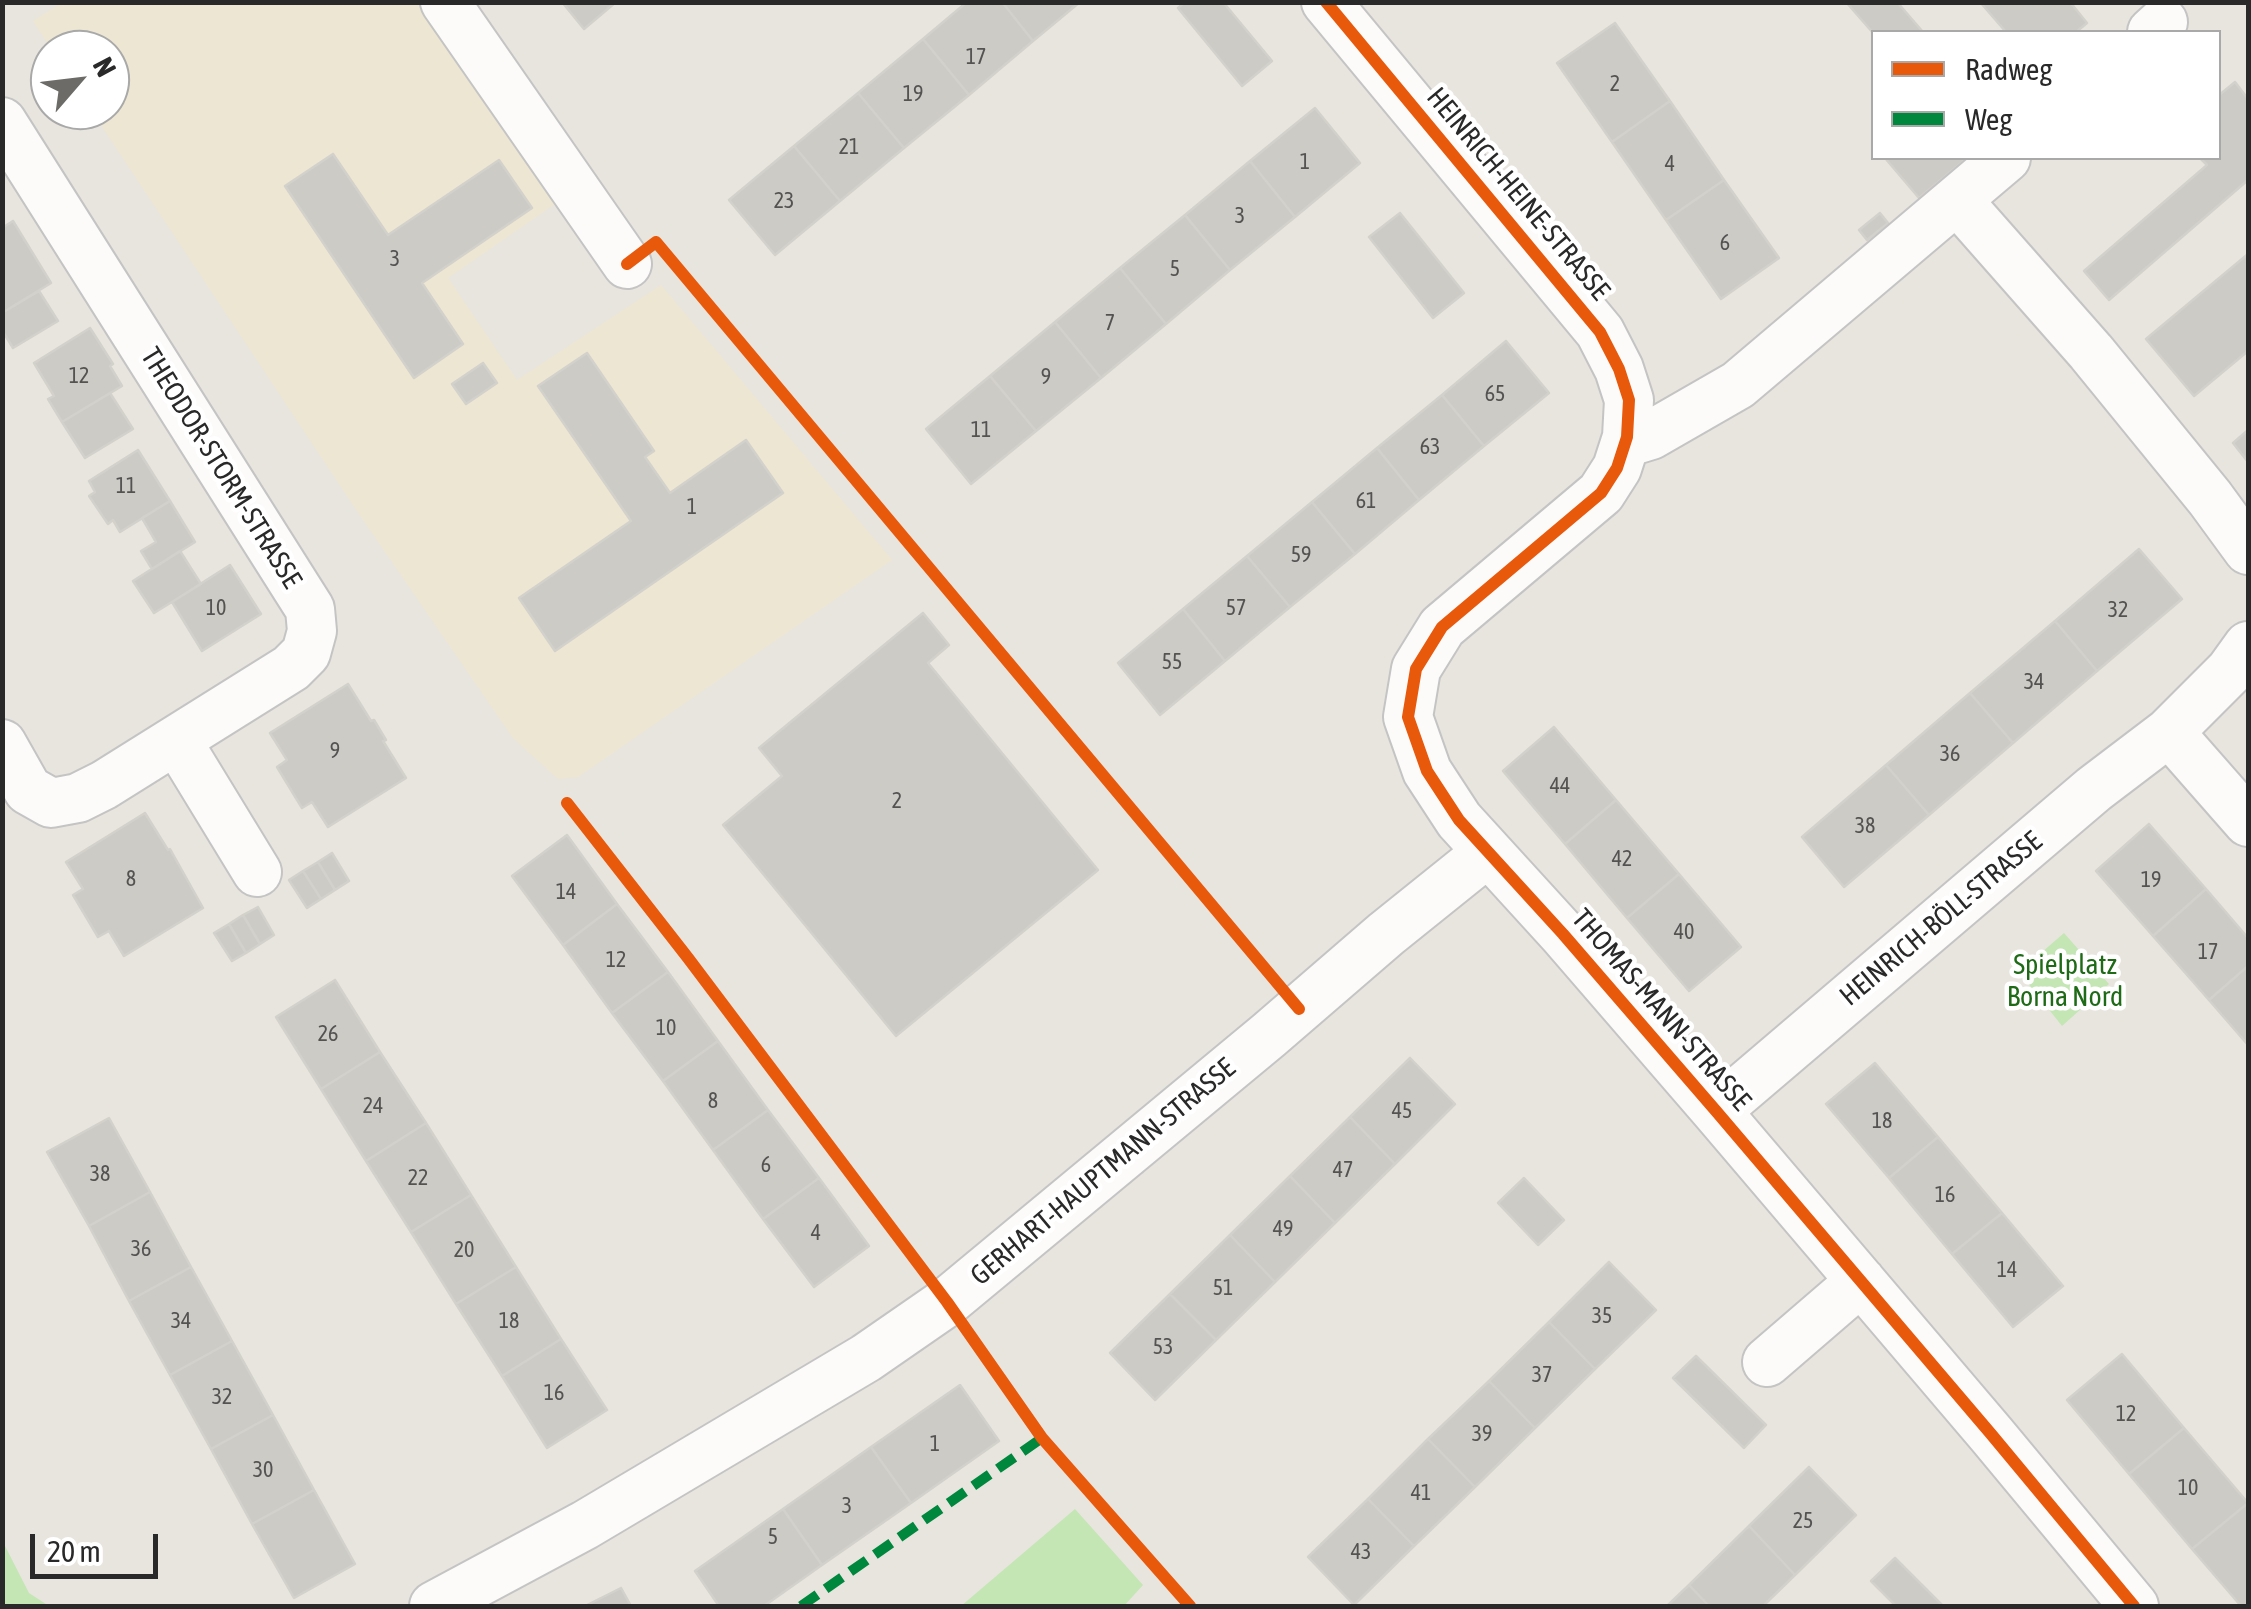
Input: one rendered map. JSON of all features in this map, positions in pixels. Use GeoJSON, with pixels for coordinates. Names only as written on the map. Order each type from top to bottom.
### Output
{"type":"FeatureCollection","features":[{"type":"Feature","properties":{"kind":"street"},"geometry":{"type":"LineString","coordinates":[[445,2],[627,264]]}},
{"type":"Feature","properties":{"kind":"street","name":"HEINRICH-HEINE-STRASSE"},"geometry":{"type":"LineString","coordinates":[[1326,2],[1600,332],[1629,400],[1627,437]]}},
{"type":"Feature","properties":{"kind":"street","name":"THEODOR-STORM-STRASSE"},"geometry":{"type":"LineString","coordinates":[[2,122],[310,608],[312,631],[306,652],[291,668],[78,798],[51,803],[28,790],[2,744]]}},
{"type":"Feature","properties":{"kind":"street"},"geometry":{"type":"LineString","coordinates":[[1627,437],[1651,435],[1738,385],[2004,160]]}},
{"type":"Feature","properties":{"kind":"street"},"geometry":{"type":"LineString","coordinates":[[1957,200],[2090,352],[2248,550]]}},
{"type":"Feature","properties":{"kind":"street","name":"THOMAS-MANN-STRASSE"},"geometry":{"type":"LineString","coordinates":[[1627,437],[1617,468],[1601,493],[1442,627],[1416,670],[1408,716],[1427,770],[1459,820],[1716,1111],[2134,1606]]}},
{"type":"Feature","properties":{"kind":"street","name":"HEINRICH-BÖLL-STRASSE"},"geometry":{"type":"LineString","coordinates":[[1716,1111],[2078,802],[2169,732],[2230,671],[2248,646]]}},
{"type":"Feature","properties":{"kind":"street"},"geometry":{"type":"LineString","coordinates":[[2169,732],[2248,822]]}},
{"type":"Feature","properties":{"kind":"street"},"geometry":{"type":"LineString","coordinates":[[176,740],[257,872]]}},
{"type":"Feature","properties":{"kind":"street","name":"GERHART-HAUPTMANN-STRASSE"},"geometry":{"type":"LineString","coordinates":[[434,1606],[586,1524],[866,1358],[946,1302],[1488,852]]}},
{"type":"Feature","properties":{"kind":"street"},"geometry":{"type":"LineString","coordinates":[[1767,1362],[1861,1281]]}},
{"type":"Feature","properties":{"kind":"shaded area"},"geometry":{"type":"Polygon","coordinates":[[[61,3],[418,3],[555,204],[448,278],[517,380],[661,285],[892,560],[578,777],[558,779],[513,738],[104,130],[130,130],[130,30],[39,30],[33,21],[61,3]]]}},
{"type":"Feature","properties":{"kind":"green space","name":"Spielplatz Borna Nord"},"geometry":{"type":"Polygon","coordinates":[[[2064,933],[2109,984],[2062,1026],[2019,972],[2064,933]]]}},
{"type":"Feature","properties":{"kind":"green space"},"geometry":{"type":"Polygon","coordinates":[[[1075,1509],[1143,1585],[1124,1606],[961,1606],[1075,1509]]]}},
{"type":"Feature","properties":{"kind":"green space"},"geometry":{"type":"Polygon","coordinates":[[[3,1542],[29,1593],[49,1606],[3,1606],[3,1542]]]}},
{"type":"Feature","properties":{"kind":"building"},"geometry":{"type":"Polygon","coordinates":[[[562,2],[616,2],[584,29],[562,2]]]}},
{"type":"Feature","properties":{"kind":"building"},"geometry":{"type":"Polygon","coordinates":[[[967,2],[1002,2],[1033,41],[969,95],[923,39],[967,2]]]}},
{"type":"Feature","properties":{"kind":"building"},"geometry":{"type":"Polygon","coordinates":[[[1002,2],[1080,2],[1033,41],[1002,2]]]}},
{"type":"Feature","properties":{"kind":"building"},"geometry":{"type":"Polygon","coordinates":[[[1185,2],[1223,2],[1272,61],[1242,86],[1178,8],[1185,2]]]}},
{"type":"Feature","properties":{"kind":"building"},"geometry":{"type":"Polygon","coordinates":[[[1846,2],[1897,2],[1921,30],[1871,30],[1846,2]]]}},
{"type":"Feature","properties":{"kind":"building"},"geometry":{"type":"Polygon","coordinates":[[[1980,2],[2070,2],[2087,23],[2078,30],[2004,30],[1980,2]]]}},
{"type":"Feature","properties":{"kind":"building"},"geometry":{"type":"Polygon","coordinates":[[[1615,23],[1670,101],[1612,142],[1557,63],[1615,23]]]}},
{"type":"Feature","properties":{"kind":"building"},"geometry":{"type":"Polygon","coordinates":[[[923,39],[969,95],[904,148],[858,93],[923,39]]]}},
{"type":"Feature","properties":{"kind":"building"},"geometry":{"type":"Polygon","coordinates":[[[2235,82],[2248,99],[2248,180],[2109,300],[2084,271],[2207,165],[2202,160],[2221,160],[2221,94],[2235,82]]]}},
{"type":"Feature","properties":{"kind":"building"},"geometry":{"type":"Polygon","coordinates":[[[858,93],[904,148],[840,201],[794,146],[858,93]]]}},
{"type":"Feature","properties":{"kind":"building"},"geometry":{"type":"Polygon","coordinates":[[[1670,101],[1724,180],[1666,220],[1612,142],[1670,101]]]}},
{"type":"Feature","properties":{"kind":"building"},"geometry":{"type":"Polygon","coordinates":[[[1315,108],[1360,163],[1295,217],[1250,161],[1315,108]]]}},
{"type":"Feature","properties":{"kind":"building"},"geometry":{"type":"Polygon","coordinates":[[[794,146],[840,201],[775,255],[729,200],[794,146]]]}},
{"type":"Feature","properties":{"kind":"building"},"geometry":{"type":"Polygon","coordinates":[[[333,154],[388,235],[499,160],[532,208],[422,283],[463,344],[414,378],[285,186],[333,154]]]}},
{"type":"Feature","properties":{"kind":"building"},"geometry":{"type":"Polygon","coordinates":[[[1887,160],[1965,160],[1919,198],[1887,160]]]}},
{"type":"Feature","properties":{"kind":"building"},"geometry":{"type":"Polygon","coordinates":[[[1250,161],[1295,217],[1230,270],[1185,215],[1250,161]]]}},
{"type":"Feature","properties":{"kind":"building"},"geometry":{"type":"Polygon","coordinates":[[[1724,180],[1779,258],[1721,299],[1666,220],[1724,180]]]}},
{"type":"Feature","properties":{"kind":"building"},"geometry":{"type":"Polygon","coordinates":[[[1400,213],[1464,293],[1433,318],[1369,237],[1400,213]]]}},
{"type":"Feature","properties":{"kind":"building"},"geometry":{"type":"Polygon","coordinates":[[[1880,213],[1888,223],[1867,240],[1859,230],[1880,213]]]}},
{"type":"Feature","properties":{"kind":"building"},"geometry":{"type":"Polygon","coordinates":[[[1185,215],[1230,270],[1166,324],[1120,268],[1185,215]]]}},
{"type":"Feature","properties":{"kind":"building"},"geometry":{"type":"Polygon","coordinates":[[[13,221],[51,283],[2,313],[2,228],[13,221]]]}},
{"type":"Feature","properties":{"kind":"building"},"geometry":{"type":"Polygon","coordinates":[[[2248,254],[2248,351],[2194,396],[2146,339],[2248,254]]]}},
{"type":"Feature","properties":{"kind":"building"},"geometry":{"type":"Polygon","coordinates":[[[1120,268],[1166,324],[1101,378],[1055,322],[1120,268]]]}},
{"type":"Feature","properties":{"kind":"building"},"geometry":{"type":"Polygon","coordinates":[[[39,291],[58,321],[13,348],[2,330],[2,313],[39,291]]]}},
{"type":"Feature","properties":{"kind":"building"},"geometry":{"type":"Polygon","coordinates":[[[1055,322],[1101,378],[1036,431],[990,376],[1055,322]]]}},
{"type":"Feature","properties":{"kind":"building"},"geometry":{"type":"Polygon","coordinates":[[[90,328],[122,386],[62,422],[48,399],[54,396],[34,363],[90,328]]]}},
{"type":"Feature","properties":{"kind":"building"},"geometry":{"type":"Polygon","coordinates":[[[1506,341],[1549,393],[1484,446],[1442,395],[1506,341]]]}},
{"type":"Feature","properties":{"kind":"building"},"geometry":{"type":"Polygon","coordinates":[[[587,353],[654,451],[645,457],[670,493],[746,440],[783,493],[555,651],[519,598],[631,521],[538,386],[587,353]]]}},
{"type":"Feature","properties":{"kind":"building"},"geometry":{"type":"Polygon","coordinates":[[[483,363],[497,383],[466,404],[452,384],[483,363]]]}},
{"type":"Feature","properties":{"kind":"building"},"geometry":{"type":"Polygon","coordinates":[[[990,376],[1036,431],[971,484],[926,429],[990,376]]]}},
{"type":"Feature","properties":{"kind":"building"},"geometry":{"type":"Polygon","coordinates":[[[110,393],[133,429],[85,458],[62,422],[110,393]]]}},
{"type":"Feature","properties":{"kind":"building"},"geometry":{"type":"Polygon","coordinates":[[[1442,395],[1484,446],[1419,500],[1377,448],[1442,395]]]}},
{"type":"Feature","properties":{"kind":"building"},"geometry":{"type":"Polygon","coordinates":[[[2248,430],[2248,462],[2233,443],[2248,430]]]}},
{"type":"Feature","properties":{"kind":"building"},"geometry":{"type":"Polygon","coordinates":[[[1377,448],[1419,500],[1355,554],[1312,502],[1377,448]]]}},
{"type":"Feature","properties":{"kind":"building"},"geometry":{"type":"Polygon","coordinates":[[[138,450],[170,501],[120,532],[113,520],[108,524],[89,496],[95,492],[89,481],[138,450]]]}},
{"type":"Feature","properties":{"kind":"building"},"geometry":{"type":"Polygon","coordinates":[[[170,501],[195,542],[152,569],[141,551],[156,542],[142,518],[170,501]]]}},
{"type":"Feature","properties":{"kind":"building"},"geometry":{"type":"Polygon","coordinates":[[[1312,502],[1355,554],[1290,607],[1247,556],[1312,502]]]}},
{"type":"Feature","properties":{"kind":"building"},"geometry":{"type":"Polygon","coordinates":[[[2139,549],[2182,599],[2097,671],[2055,621],[2139,549]]]}},
{"type":"Feature","properties":{"kind":"building"},"geometry":{"type":"Polygon","coordinates":[[[180,551],[201,584],[154,613],[133,581],[180,551]]]}},
{"type":"Feature","properties":{"kind":"building"},"geometry":{"type":"Polygon","coordinates":[[[1247,556],[1290,607],[1225,661],[1183,609],[1247,556]]]}},
{"type":"Feature","properties":{"kind":"building"},"geometry":{"type":"Polygon","coordinates":[[[230,565],[261,614],[202,651],[172,602],[230,565]]]}},
{"type":"Feature","properties":{"kind":"building"},"geometry":{"type":"Polygon","coordinates":[[[1183,609],[1225,661],[1160,715],[1118,663],[1183,609]]]}},
{"type":"Feature","properties":{"kind":"building"},"geometry":{"type":"Polygon","coordinates":[[[923,613],[949,645],[928,663],[1098,870],[896,1036],[723,825],[782,776],[759,748],[923,613]]]}},
{"type":"Feature","properties":{"kind":"building"},"geometry":{"type":"Polygon","coordinates":[[[2055,621],[2097,671],[2013,743],[1970,693],[2055,621]]]}},
{"type":"Feature","properties":{"kind":"building"},"geometry":{"type":"Polygon","coordinates":[[[348,684],[371,721],[374,720],[406,778],[328,827],[312,802],[302,808],[277,767],[287,760],[270,733],[348,684]]]}},
{"type":"Feature","properties":{"kind":"building"},"geometry":{"type":"Polygon","coordinates":[[[1970,693],[2013,743],[1929,815],[1886,765],[1970,693]]]}},
{"type":"Feature","properties":{"kind":"building"},"geometry":{"type":"Polygon","coordinates":[[[1554,727],[1616,800],[1565,844],[1503,771],[1554,727]]]}},
{"type":"Feature","properties":{"kind":"building"},"geometry":{"type":"Polygon","coordinates":[[[1886,765],[1929,815],[1844,887],[1802,837],[1886,765]]]}},
{"type":"Feature","properties":{"kind":"building"},"geometry":{"type":"Polygon","coordinates":[[[1616,800],[1679,874],[1627,918],[1565,844],[1616,800]]]}},
{"type":"Feature","properties":{"kind":"building"},"geometry":{"type":"Polygon","coordinates":[[[145,813],[203,908],[124,956],[109,931],[98,937],[73,895],[83,889],[66,862],[145,813]]]}},
{"type":"Feature","properties":{"kind":"building"},"geometry":{"type":"Polygon","coordinates":[[[2149,824],[2206,889],[2153,936],[2096,871],[2149,824]]]}},
{"type":"Feature","properties":{"kind":"building"},"geometry":{"type":"Polygon","coordinates":[[[567,835],[617,904],[563,945],[512,876],[567,835]]]}},
{"type":"Feature","properties":{"kind":"building"},"geometry":{"type":"Polygon","coordinates":[[[332,853],[349,881],[335,890],[318,862],[332,853]]]}},
{"type":"Feature","properties":{"kind":"building"},"geometry":{"type":"Polygon","coordinates":[[[318,862],[335,890],[321,899],[303,871],[318,862]]]}},
{"type":"Feature","properties":{"kind":"building"},"geometry":{"type":"Polygon","coordinates":[[[303,871],[321,899],[307,908],[289,880],[303,871]]]}},
{"type":"Feature","properties":{"kind":"building"},"geometry":{"type":"Polygon","coordinates":[[[1679,874],[1741,947],[1689,991],[1627,918],[1679,874]]]}},
{"type":"Feature","properties":{"kind":"building"},"geometry":{"type":"Polygon","coordinates":[[[2206,889],[2248,938],[2248,966],[2209,1000],[2153,936],[2206,889]]]}},
{"type":"Feature","properties":{"kind":"building"},"geometry":{"type":"Polygon","coordinates":[[[617,904],[668,972],[612,1013],[563,945],[617,904]]]}},
{"type":"Feature","properties":{"kind":"building"},"geometry":{"type":"Polygon","coordinates":[[[258,907],[274,935],[260,944],[243,915],[258,907]]]}},
{"type":"Feature","properties":{"kind":"building"},"geometry":{"type":"Polygon","coordinates":[[[243,915],[260,944],[246,953],[229,924],[243,915]]]}},
{"type":"Feature","properties":{"kind":"building"},"geometry":{"type":"Polygon","coordinates":[[[229,924],[246,953],[232,961],[214,933],[229,924]]]}},
{"type":"Feature","properties":{"kind":"building"},"geometry":{"type":"Polygon","coordinates":[[[2248,966],[2248,1045],[2209,1000],[2248,966]]]}},
{"type":"Feature","properties":{"kind":"building"},"geometry":{"type":"Polygon","coordinates":[[[668,972],[718,1041],[663,1081],[612,1013],[668,972]]]}},
{"type":"Feature","properties":{"kind":"building"},"geometry":{"type":"Polygon","coordinates":[[[335,980],[380,1052],[321,1089],[276,1017],[335,980]]]}},
{"type":"Feature","properties":{"kind":"building"},"geometry":{"type":"Polygon","coordinates":[[[718,1041],[768,1110],[713,1150],[663,1081],[718,1041]]]}},
{"type":"Feature","properties":{"kind":"building"},"geometry":{"type":"Polygon","coordinates":[[[380,1052],[426,1123],[366,1161],[321,1089],[380,1052]]]}},
{"type":"Feature","properties":{"kind":"building"},"geometry":{"type":"Polygon","coordinates":[[[1410,1058],[1455,1104],[1395,1164],[1350,1117],[1410,1058]]]}},
{"type":"Feature","properties":{"kind":"building"},"geometry":{"type":"Polygon","coordinates":[[[1875,1063],[1938,1137],[1889,1178],[1826,1104],[1875,1063]]]}},
{"type":"Feature","properties":{"kind":"building"},"geometry":{"type":"Polygon","coordinates":[[[768,1110],[819,1178],[763,1219],[713,1150],[768,1110]]]}},
{"type":"Feature","properties":{"kind":"building"},"geometry":{"type":"Polygon","coordinates":[[[1350,1117],[1395,1164],[1335,1223],[1290,1176],[1350,1117]]]}},
{"type":"Feature","properties":{"kind":"building"},"geometry":{"type":"Polygon","coordinates":[[[109,1118],[150,1192],[89,1226],[47,1152],[109,1118]]]}},
{"type":"Feature","properties":{"kind":"building"},"geometry":{"type":"Polygon","coordinates":[[[426,1123],[471,1195],[411,1232],[366,1161],[426,1123]]]}},
{"type":"Feature","properties":{"kind":"building"},"geometry":{"type":"Polygon","coordinates":[[[1938,1137],[2002,1213],[1952,1254],[1889,1178],[1938,1137]]]}},
{"type":"Feature","properties":{"kind":"building"},"geometry":{"type":"Polygon","coordinates":[[[1290,1176],[1335,1223],[1275,1282],[1230,1235],[1290,1176]]]}},
{"type":"Feature","properties":{"kind":"building"},"geometry":{"type":"Polygon","coordinates":[[[819,1178],[869,1246],[814,1287],[763,1219],[819,1178]]]}},
{"type":"Feature","properties":{"kind":"building"},"geometry":{"type":"Polygon","coordinates":[[[1524,1178],[1564,1220],[1538,1245],[1498,1203],[1524,1178]]]}},
{"type":"Feature","properties":{"kind":"building"},"geometry":{"type":"Polygon","coordinates":[[[150,1192],[191,1267],[129,1301],[89,1226],[150,1192]]]}},
{"type":"Feature","properties":{"kind":"building"},"geometry":{"type":"Polygon","coordinates":[[[471,1195],[516,1267],[456,1304],[411,1232],[471,1195]]]}},
{"type":"Feature","properties":{"kind":"building"},"geometry":{"type":"Polygon","coordinates":[[[2002,1213],[2063,1286],[2013,1327],[1952,1254],[2002,1213]]]}},
{"type":"Feature","properties":{"kind":"building"},"geometry":{"type":"Polygon","coordinates":[[[1230,1235],[1275,1282],[1216,1340],[1170,1294],[1230,1235]]]}},
{"type":"Feature","properties":{"kind":"building"},"geometry":{"type":"Polygon","coordinates":[[[1609,1262],[1656,1310],[1595,1369],[1549,1322],[1609,1262]]]}},
{"type":"Feature","properties":{"kind":"building"},"geometry":{"type":"Polygon","coordinates":[[[191,1267],[232,1341],[170,1375],[129,1301],[191,1267]]]}},
{"type":"Feature","properties":{"kind":"building"},"geometry":{"type":"Polygon","coordinates":[[[516,1267],[561,1339],[502,1376],[456,1304],[516,1267]]]}},
{"type":"Feature","properties":{"kind":"building"},"geometry":{"type":"Polygon","coordinates":[[[1170,1294],[1216,1340],[1155,1400],[1110,1353],[1170,1294]]]}},
{"type":"Feature","properties":{"kind":"building"},"geometry":{"type":"Polygon","coordinates":[[[1549,1322],[1595,1369],[1535,1428],[1489,1381],[1549,1322]]]}},
{"type":"Feature","properties":{"kind":"building"},"geometry":{"type":"Polygon","coordinates":[[[561,1339],[607,1410],[547,1448],[502,1376],[561,1339]]]}},
{"type":"Feature","properties":{"kind":"building"},"geometry":{"type":"Polygon","coordinates":[[[232,1341],[273,1415],[211,1449],[170,1375],[232,1341]]]}},
{"type":"Feature","properties":{"kind":"building"},"geometry":{"type":"Polygon","coordinates":[[[2122,1354],[2184,1428],[2129,1474],[2067,1400],[2122,1354]]]}},
{"type":"Feature","properties":{"kind":"building"},"geometry":{"type":"Polygon","coordinates":[[[1696,1356],[1766,1425],[1744,1448],[1673,1378],[1696,1356]]]}},
{"type":"Feature","properties":{"kind":"building"},"geometry":{"type":"Polygon","coordinates":[[[1489,1381],[1535,1428],[1475,1487],[1428,1439],[1489,1381]]]}},
{"type":"Feature","properties":{"kind":"building"},"geometry":{"type":"Polygon","coordinates":[[[960,1385],[999,1441],[911,1503],[871,1447],[960,1385]]]}},
{"type":"Feature","properties":{"kind":"building"},"geometry":{"type":"Polygon","coordinates":[[[273,1415],[314,1490],[252,1524],[211,1449],[273,1415]]]}},
{"type":"Feature","properties":{"kind":"building"},"geometry":{"type":"Polygon","coordinates":[[[2184,1428],[2248,1503],[2192,1549],[2129,1474],[2184,1428]]]}},
{"type":"Feature","properties":{"kind":"building"},"geometry":{"type":"Polygon","coordinates":[[[1428,1439],[1475,1487],[1414,1546],[1368,1499],[1428,1439]]]}},
{"type":"Feature","properties":{"kind":"building"},"geometry":{"type":"Polygon","coordinates":[[[871,1447],[911,1503],[822,1565],[783,1509],[871,1447]]]}},
{"type":"Feature","properties":{"kind":"building"},"geometry":{"type":"Polygon","coordinates":[[[1809,1467],[1856,1515],[1795,1575],[1749,1526],[1809,1467]]]}},
{"type":"Feature","properties":{"kind":"building"},"geometry":{"type":"Polygon","coordinates":[[[314,1490],[355,1564],[294,1598],[252,1524],[314,1490]]]}},
{"type":"Feature","properties":{"kind":"building"},"geometry":{"type":"Polygon","coordinates":[[[1368,1499],[1414,1546],[1354,1605],[1308,1557],[1368,1499]]]}},
{"type":"Feature","properties":{"kind":"building"},"geometry":{"type":"Polygon","coordinates":[[[2248,1503],[2248,1606],[2241,1606],[2192,1549],[2248,1503]]]}},
{"type":"Feature","properties":{"kind":"building"},"geometry":{"type":"Polygon","coordinates":[[[783,1509],[822,1565],[764,1606],[719,1606],[695,1571],[783,1509]]]}},
{"type":"Feature","properties":{"kind":"building"},"geometry":{"type":"Polygon","coordinates":[[[1749,1526],[1795,1575],[1763,1606],[1709,1606],[1689,1585],[1749,1526]]]}},
{"type":"Feature","properties":{"kind":"building"},"geometry":{"type":"Polygon","coordinates":[[[1895,1558],[1943,1606],[1896,1606],[1871,1581],[1895,1558]]]}},
{"type":"Feature","properties":{"kind":"building"},"geometry":{"type":"Polygon","coordinates":[[[1689,1585],[1709,1606],[1667,1606],[1689,1585]]]}},
{"type":"Feature","properties":{"kind":"building"},"geometry":{"type":"Polygon","coordinates":[[[621,1588],[631,1606],[585,1606],[621,1588]]]}},
{"type":"Feature","properties":{"kind":"marked path"},"geometry":{"type":"LineString","coordinates":[[801,1606],[1042,1438]]}},
{"type":"Feature","properties":{"kind":"cycle path"},"geometry":{"type":"LineString","coordinates":[[1326,2],[1600,332],[1629,400],[1627,437],[1617,468],[1601,493],[1442,627],[1416,669],[1408,717],[1427,771],[1459,820],[1716,1111],[2134,1606]]}},
{"type":"Feature","properties":{"kind":"cycle path"},"geometry":{"type":"LineString","coordinates":[[627,264],[656,242],[1299,1009]]}},
{"type":"Feature","properties":{"kind":"cycle path"},"geometry":{"type":"LineString","coordinates":[[567,803],[947,1302],[1042,1438],[1190,1606]]}}]}
